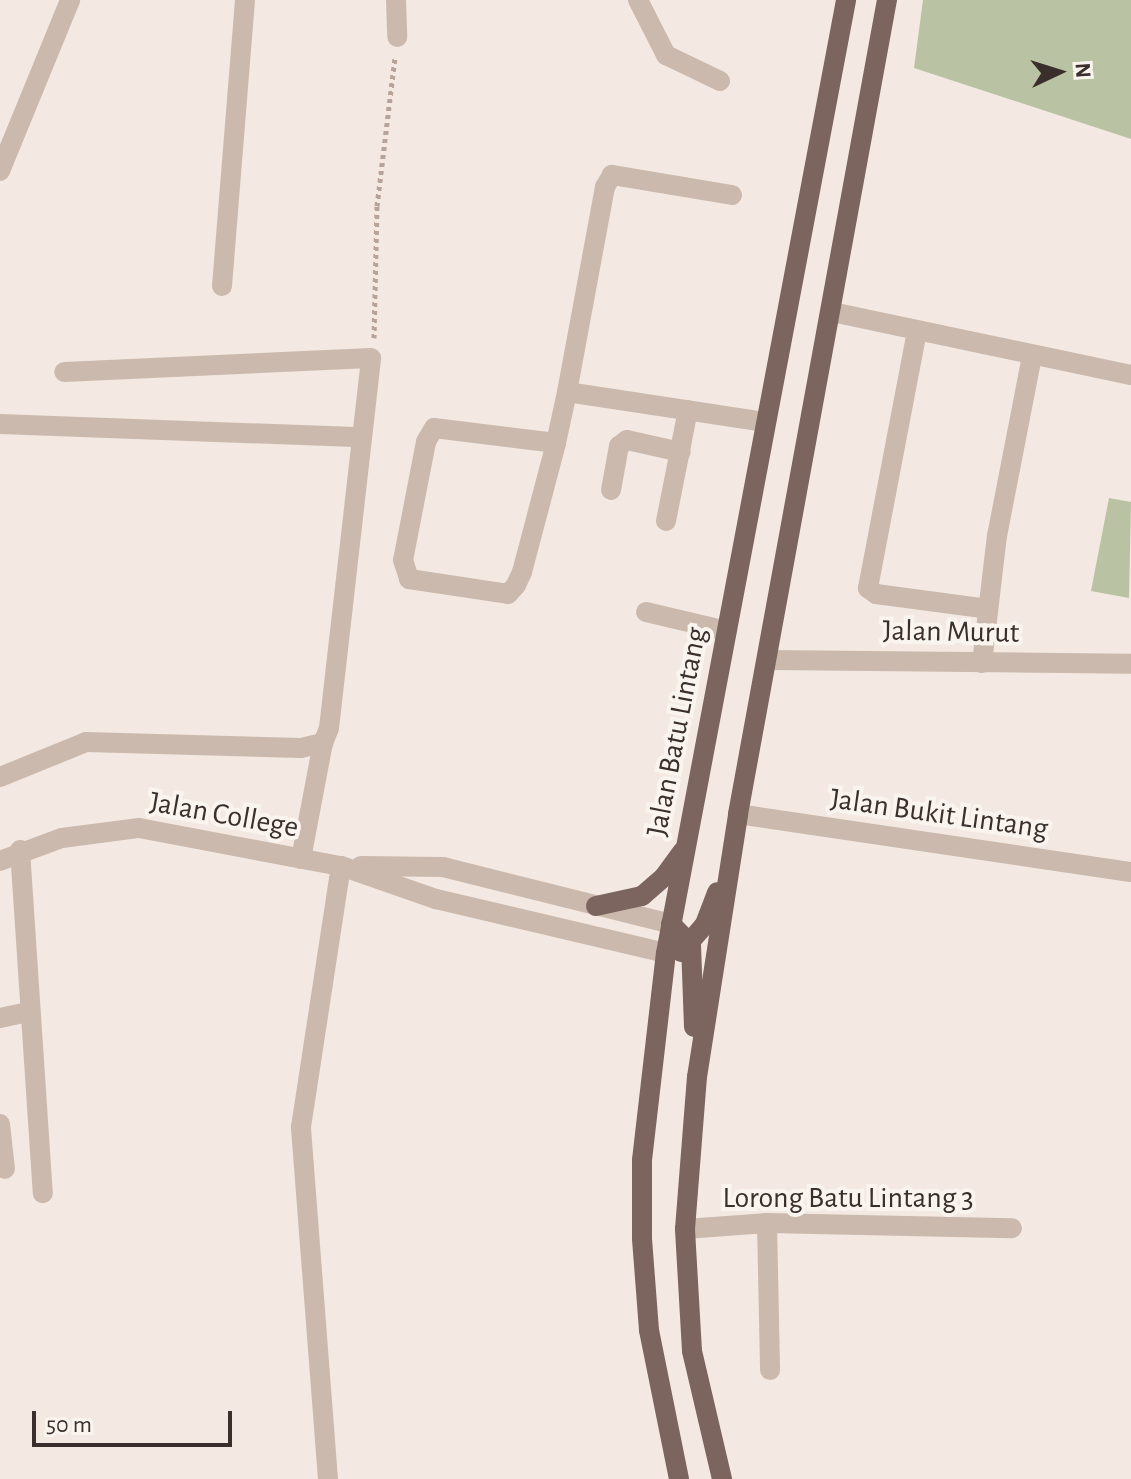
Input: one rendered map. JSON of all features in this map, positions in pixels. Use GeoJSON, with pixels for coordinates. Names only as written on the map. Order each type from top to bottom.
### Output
{"type":"FeatureCollection","features":[{"type":"Feature","properties":{"kind":"main road"},"geometry":{"type":"LineString","coordinates":[[722,1479],[692,1351],[685,1229],[697,1077],[738,814],[769,660],[887,0]]}},
{"type":"Feature","properties":{"kind":"main road","name":"Jalan Batu Lintang"},"geometry":{"type":"LineString","coordinates":[[679,1479],[651,1345],[642,1238],[642,1160],[671,924],[842,5]]}},
{"type":"Feature","properties":{"kind":"main road"},"geometry":{"type":"LineString","coordinates":[[596,906],[642,896],[664,877],[686,846]]}},
{"type":"Feature","properties":{"kind":"main road"},"geometry":{"type":"LineString","coordinates":[[666,953],[683,952],[691,945],[731,858]]}},
{"type":"Feature","properties":{"kind":"main road"},"geometry":{"type":"LineString","coordinates":[[671,924],[691,945],[697,1077]]}},
{"type":"Feature","properties":{"kind":"street"},"geometry":{"type":"LineString","coordinates":[[222,286],[245,0]]}},
{"type":"Feature","properties":{"kind":"street"},"geometry":{"type":"LineString","coordinates":[[396,0],[397,37]]}},
{"type":"Feature","properties":{"kind":"street"},"geometry":{"type":"LineString","coordinates":[[638,0],[666,55],[720,81]]}},
{"type":"Feature","properties":{"kind":"street"},"geometry":{"type":"LineString","coordinates":[[0,171],[73,4]]}},
{"type":"Feature","properties":{"kind":"street"},"geometry":{"type":"LineString","coordinates":[[556,443],[434,428],[426,442],[403,560],[409,579],[508,594],[522,572],[556,443],[605,187],[612,175],[732,195]]}},
{"type":"Feature","properties":{"kind":"street"},"geometry":{"type":"LineString","coordinates":[[832,312],[1131,375]]}},
{"type":"Feature","properties":{"kind":"street"},"geometry":{"type":"LineString","coordinates":[[917,331],[868,588],[876,594],[988,609]]}},
{"type":"Feature","properties":{"kind":"street"},"geometry":{"type":"LineString","coordinates":[[982,663],[988,609],[1032,356]]}},
{"type":"Feature","properties":{"kind":"street"},"geometry":{"type":"LineString","coordinates":[[64,372],[371,358],[329,728],[323,743],[301,859]]}},
{"type":"Feature","properties":{"kind":"street"},"geometry":{"type":"LineString","coordinates":[[567,392],[766,422]]}},
{"type":"Feature","properties":{"kind":"street"},"geometry":{"type":"LineString","coordinates":[[666,521],[688,410]]}},
{"type":"Feature","properties":{"kind":"street"},"geometry":{"type":"LineString","coordinates":[[0,424],[362,437]]}},
{"type":"Feature","properties":{"kind":"street"},"geometry":{"type":"LineString","coordinates":[[611,490],[619,446],[627,440],[681,452]]}},
{"type":"Feature","properties":{"kind":"street"},"geometry":{"type":"LineString","coordinates":[[646,612],[727,631]]}},
{"type":"Feature","properties":{"kind":"street","name":"Jalan Murut"},"geometry":{"type":"LineString","coordinates":[[769,660],[1131,664]]}},
{"type":"Feature","properties":{"kind":"street"},"geometry":{"type":"LineString","coordinates":[[0,777],[86,742],[301,748],[323,743]]}},
{"type":"Feature","properties":{"kind":"street","name":"Jalan Bukit Lintang"},"geometry":{"type":"LineString","coordinates":[[738,814],[1131,872]]}},
{"type":"Feature","properties":{"kind":"street","name":"Jalan College"},"geometry":{"type":"LineString","coordinates":[[0,861],[20,850],[62,838],[139,828],[341,866],[436,899],[666,953]]}},
{"type":"Feature","properties":{"kind":"street"},"geometry":{"type":"LineString","coordinates":[[20,850],[43,1193]]}},
{"type":"Feature","properties":{"kind":"street"},"geometry":{"type":"LineString","coordinates":[[328,1479],[301,1127],[341,866],[443,867],[671,924]]}},
{"type":"Feature","properties":{"kind":"street"},"geometry":{"type":"LineString","coordinates":[[436,899],[427,878],[443,867]]}},
{"type":"Feature","properties":{"kind":"street"},"geometry":{"type":"LineString","coordinates":[[0,1018],[29,1012]]}},
{"type":"Feature","properties":{"kind":"street"},"geometry":{"type":"LineString","coordinates":[[0,1124],[5,1169]]}},
{"type":"Feature","properties":{"kind":"street"},"geometry":{"type":"LineString","coordinates":[[767,1223],[770,1370]]}},
{"type":"Feature","properties":{"kind":"street","name":"Lorong Batu Lintang 3"},"geometry":{"type":"LineString","coordinates":[[685,1229],[767,1223],[1012,1228]]}},
{"type":"Feature","properties":{"kind":"path"},"geometry":{"type":"LineString","coordinates":[[371,358],[378,193],[397,37]]}},
{"type":"Feature","properties":{"kind":"green space"},"geometry":{"type":"Polygon","coordinates":[[[923,0],[1131,0],[1131,139],[914,68],[923,0]]]}},
{"type":"Feature","properties":{"kind":"green space"},"geometry":{"type":"Polygon","coordinates":[[[1109,498],[1131,502],[1129,598],[1091,591],[1109,498]]]}}]}
